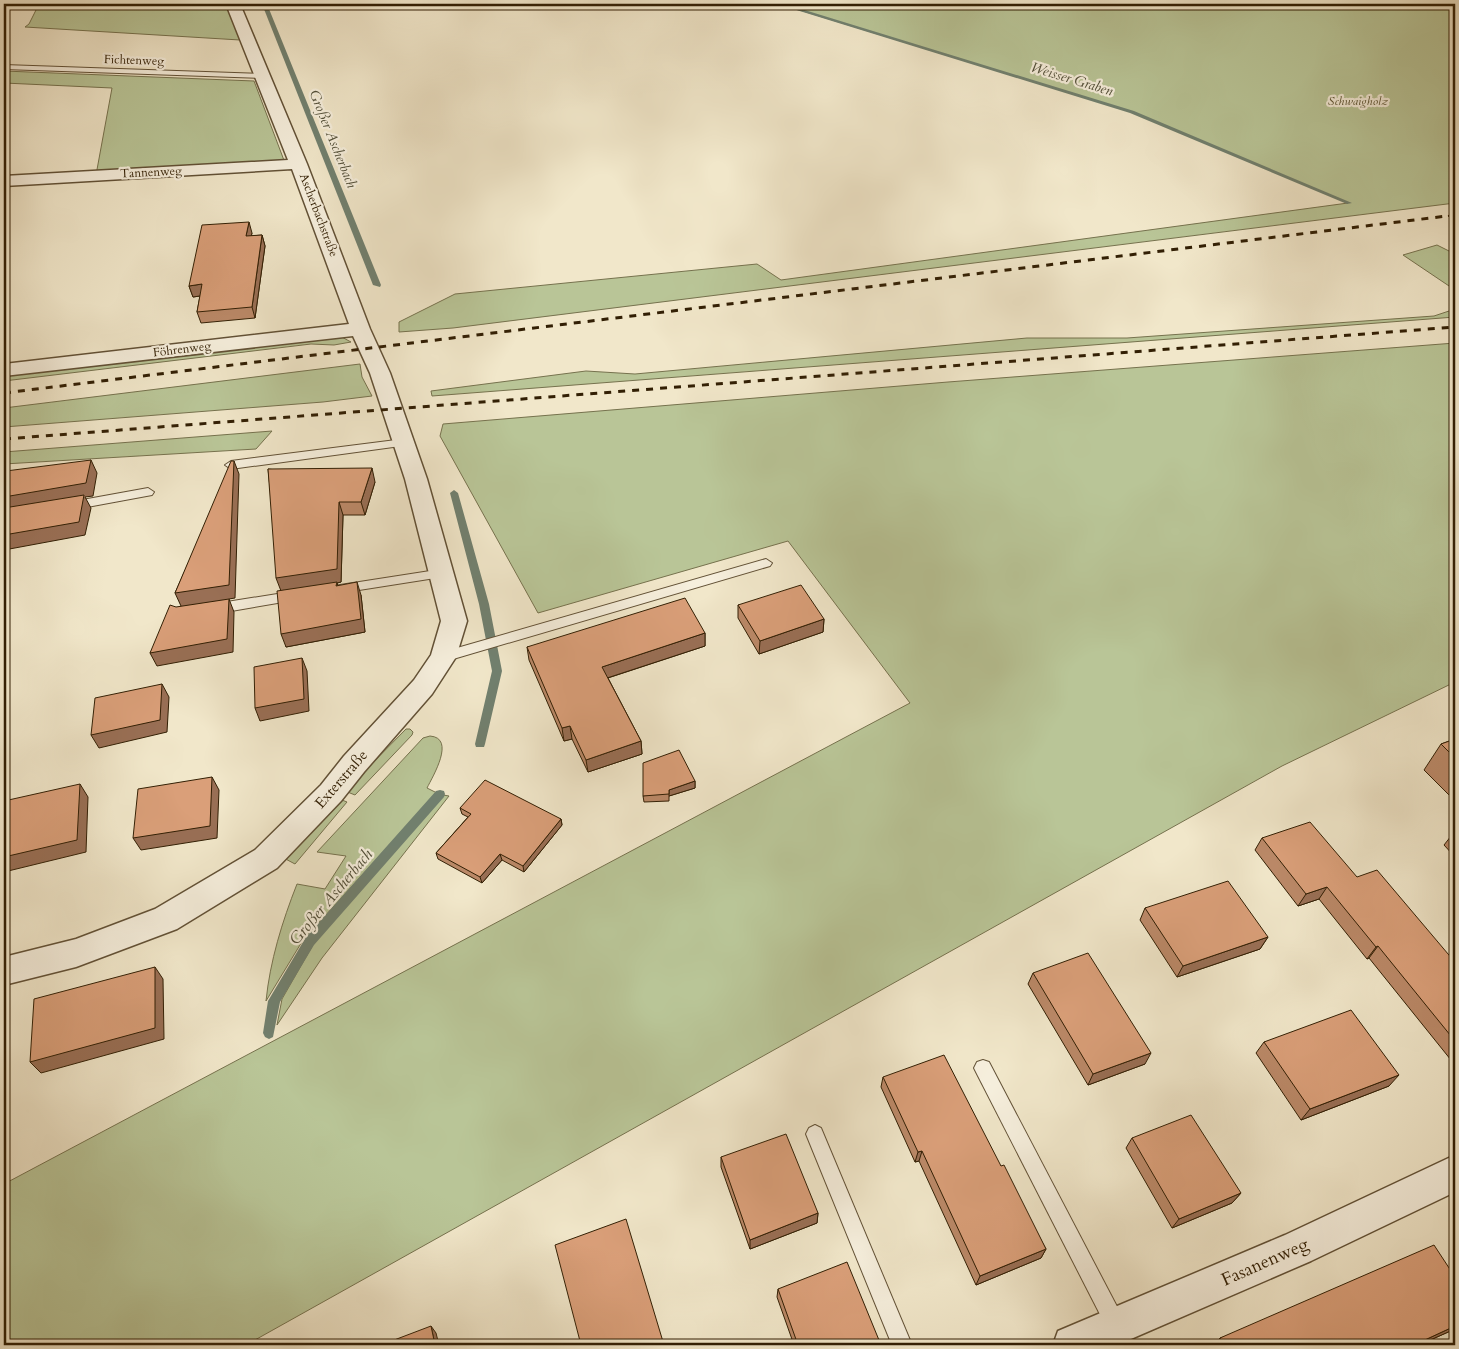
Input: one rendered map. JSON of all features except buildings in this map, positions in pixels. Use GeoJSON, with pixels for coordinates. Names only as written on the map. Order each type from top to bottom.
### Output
{"type":"FeatureCollection","features":[{"type":"Feature","properties":{"kind":"street","name":"Ascherbachstraße"},"geometry":{"type":"LineString","coordinates":[[233,4],[299,164],[360,328],[376,362],[401,436]]}},
{"type":"Feature","properties":{"kind":"street","name":"Tannenweg"},"geometry":{"type":"LineString","coordinates":[[4,181],[299,164]]}},
{"type":"Feature","properties":{"kind":"street","name":"Föhrenweg"},"geometry":{"type":"LineString","coordinates":[[4,370],[360,328]]}},
{"type":"Feature","properties":{"kind":"street","name":"Exterstraße"},"geometry":{"type":"LineString","coordinates":[[4,971],[76,953],[166,919],[266,859],[331,793],[354,764],[423,687],[443,657],[454,621],[443,573],[419,488],[401,436]]}},
{"type":"Feature","properties":{"kind":"street","name":"Fasanenweg"},"geometry":{"type":"LineString","coordinates":[[1072,1345],[1298,1248],[1455,1173]]}},
{"type":"Feature","properties":{"kind":"lane","name":"Fichtenweg"},"geometry":{"type":"LineString","coordinates":[[4,67],[263,76]]}},
{"type":"Feature","properties":{"kind":"lane"},"geometry":{"type":"LineString","coordinates":[[231,465],[401,436]]}},
{"type":"Feature","properties":{"kind":"lane"},"geometry":{"type":"LineString","coordinates":[[61,507],[148,492]]}},
{"type":"Feature","properties":{"kind":"lane"},"geometry":{"type":"LineString","coordinates":[[443,657],[766,563]]}},
{"type":"Feature","properties":{"kind":"lane"},"geometry":{"type":"LineString","coordinates":[[327,591],[443,573]]}},
{"type":"Feature","properties":{"kind":"lane"},"geometry":{"type":"LineString","coordinates":[[201,610],[308,594]]}},
{"type":"Feature","properties":{"kind":"lane"},"geometry":{"type":"LineString","coordinates":[[983,1068],[1117,1325]]}},
{"type":"Feature","properties":{"kind":"lane"},"geometry":{"type":"LineString","coordinates":[[814,1134],[902,1345]]}},
{"type":"Feature","properties":{"kind":"green space"},"geometry":{"type":"Polygon","coordinates":[[[39,4],[227,4],[240,40],[25,27],[29,24],[39,4]]]}},
{"type":"Feature","properties":{"kind":"green space","name":"Schwaigholz"},"geometry":{"type":"Polygon","coordinates":[[[780,4],[1455,4],[1455,203],[453,328],[399,332],[399,322],[455,294],[757,264],[781,280],[1348,203],[1132,112],[780,4]]]}},
{"type":"Feature","properties":{"kind":"green space"},"geometry":{"type":"Polygon","coordinates":[[[4,71],[254,81],[285,163],[96,175],[112,88],[4,83],[4,71]]]}},
{"type":"Feature","properties":{"kind":"green space"},"geometry":{"type":"Polygon","coordinates":[[[1437,245],[1455,254],[1455,290],[1403,255],[1437,245]]]}},
{"type":"Feature","properties":{"kind":"green space"},"geometry":{"type":"Polygon","coordinates":[[[1455,309],[1455,317],[432,396],[431,391],[586,371],[635,374],[1027,338],[1127,338],[1434,316],[1455,309]]]}},
{"type":"Feature","properties":{"kind":"green space"},"geometry":{"type":"Polygon","coordinates":[[[338,335],[351,342],[334,345],[311,344],[4,381],[4,374],[338,335]]]}},
{"type":"Feature","properties":{"kind":"green space"},"geometry":{"type":"Polygon","coordinates":[[[1455,343],[1455,682],[1282,766],[246,1345],[4,1345],[4,1184],[910,703],[788,541],[538,613],[440,436],[443,424],[948,382],[1455,343]]]}},
{"type":"Feature","properties":{"kind":"green space"},"geometry":{"type":"Polygon","coordinates":[[[360,364],[362,377],[372,396],[323,402],[4,427],[4,408],[360,364]]]}},
{"type":"Feature","properties":{"kind":"green space"},"geometry":{"type":"Polygon","coordinates":[[[272,431],[256,449],[4,464],[4,452],[272,431]]]}},
{"type":"Feature","properties":{"kind":"green space"},"geometry":{"type":"Polygon","coordinates":[[[406,729],[410,729],[413,732],[412,735],[355,795],[345,791],[406,729]]]}},
{"type":"Feature","properties":{"kind":"green space"},"geometry":{"type":"Polygon","coordinates":[[[430,736],[438,738],[442,750],[437,767],[427,788],[437,793],[303,940],[266,1001],[270,971],[277,942],[297,884],[325,889],[346,856],[317,852],[423,738],[430,736]]]}},
{"type":"Feature","properties":{"kind":"green space"},"geometry":{"type":"Polygon","coordinates":[[[443,795],[449,796],[322,958],[277,1025],[282,999],[314,943],[443,795]]]}},
{"type":"Feature","properties":{"kind":"green space"},"geometry":{"type":"Polygon","coordinates":[[[337,798],[347,802],[295,864],[280,856],[337,798]]]}},
{"type":"Feature","properties":{"kind":"waterway","name":"Großer Ascherbach"},"geometry":{"type":"LineString","coordinates":[[264,4],[377,285]]}},
{"type":"Feature","properties":{"kind":"waterway","name":"Weisser Graben"},"geometry":{"type":"LineString","coordinates":[[780,4],[1132,112],[1349,203]]}},
{"type":"Feature","properties":{"kind":"waterway","name":"Großer Ascherbach"},"geometry":{"type":"LineString","coordinates":[[454,493],[484,604],[497,671],[480,744]]}},
{"type":"Feature","properties":{"kind":"waterway","name":"Großer Ascherbach"},"geometry":{"type":"LineString","coordinates":[[269,1033],[274,1001],[310,941],[440,794]]}},
{"type":"Feature","properties":{"kind":"railway"},"geometry":{"type":"LineString","coordinates":[[4,393],[1455,215],[1448,216]]}},
{"type":"Feature","properties":{"kind":"railway"},"geometry":{"type":"LineString","coordinates":[[4,439],[1455,327]]}}]}
